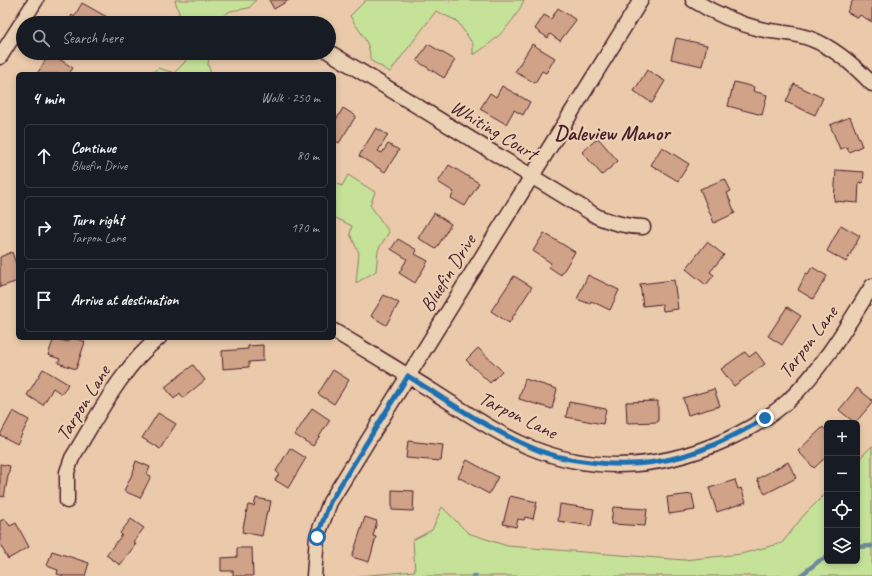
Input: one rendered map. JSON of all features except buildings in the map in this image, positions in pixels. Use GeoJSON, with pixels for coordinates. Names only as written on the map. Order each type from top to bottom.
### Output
{"type":"FeatureCollection","features":[{"type":"Feature","properties":{"kind":"street"},"geometry":{"type":"LineString","coordinates":[[26,16],[36,0]]}},
{"type":"Feature","properties":{"kind":"street","name":"Bluefin Drive"},"geometry":{"type":"LineString","coordinates":[[314,576],[317,537],[330,502],[641,0]]}},
{"type":"Feature","properties":{"kind":"street"},"geometry":{"type":"LineString","coordinates":[[693,0],[734,21],[760,29],[796,34],[811,39],[842,57],[862,73],[872,84]]}},
{"type":"Feature","properties":{"kind":"street"},"geometry":{"type":"LineString","coordinates":[[0,57],[16,32]]}},
{"type":"Feature","properties":{"kind":"street","name":"Whiting Court"},"geometry":{"type":"LineString","coordinates":[[336,56],[598,217],[614,224],[630,227],[643,227]]}},
{"type":"Feature","properties":{"kind":"street","name":"Tarpon Lane"},"geometry":{"type":"LineString","coordinates":[[336,332],[502,434],[548,454],[577,461],[607,465],[644,465],[662,462],[712,447],[741,433],[765,418],[787,401],[807,381],[839,338],[872,286]]}},
{"type":"Feature","properties":{"kind":"street","name":"Tarpon Lane"},"geometry":{"type":"LineString","coordinates":[[67,500],[67,472],[72,458],[124,375],[135,360],[157,340]]}},
{"type":"Feature","properties":{"kind":"green space"},"geometry":{"type":"Polygon","coordinates":[[[175,0],[256,0],[249,8],[230,11],[223,16],[180,16],[175,0]]]}},
{"type":"Feature","properties":{"kind":"green space"},"geometry":{"type":"Polygon","coordinates":[[[366,0],[524,0],[515,16],[503,31],[489,44],[473,55],[473,44],[457,21],[436,11],[390,72],[370,60],[369,47],[350,16],[366,0]]]}},
{"type":"Feature","properties":{"kind":"green space"},"geometry":{"type":"Polygon","coordinates":[[[186,60],[208,60],[208,65],[210,72],[175,72],[186,60]]]}},
{"type":"Feature","properties":{"kind":"green space"},"geometry":{"type":"Polygon","coordinates":[[[158,68],[171,72],[153,72],[158,68]]]}},
{"type":"Feature","properties":{"kind":"green space"},"geometry":{"type":"Polygon","coordinates":[[[348,175],[375,192],[370,205],[389,232],[378,250],[376,271],[356,283],[359,253],[350,234],[352,226],[336,218],[336,184],[342,186],[348,175]]]}},
{"type":"Feature","properties":{"kind":"green space"},"geometry":{"type":"Polygon","coordinates":[[[872,446],[872,576],[359,576],[415,571],[413,540],[432,530],[442,507],[468,533],[507,546],[684,560],[741,554],[782,543],[804,515],[824,495],[824,564],[860,564],[860,458],[872,446]]]}},
{"type":"Feature","properties":{"kind":"waterway"},"geometry":{"type":"LineString","coordinates":[[860,547],[872,546]]}},
{"type":"Feature","properties":{"kind":"waterway"},"geometry":{"type":"LineString","coordinates":[[800,576],[824,558]]}},
{"type":"Feature","properties":{"kind":"district","name":"Daleview Manor"},"geometry":{"type":"Point","coordinates":[612,133]}},
{"type":"Feature","properties":{"kind":"route"},"geometry":{"type":"LineString","coordinates":[[317,537],[330,502],[408,376],[469,415],[502,434],[530,447],[548,454],[577,461],[607,465],[644,465],[686,456],[712,447],[741,433],[765,418]]}}]}
